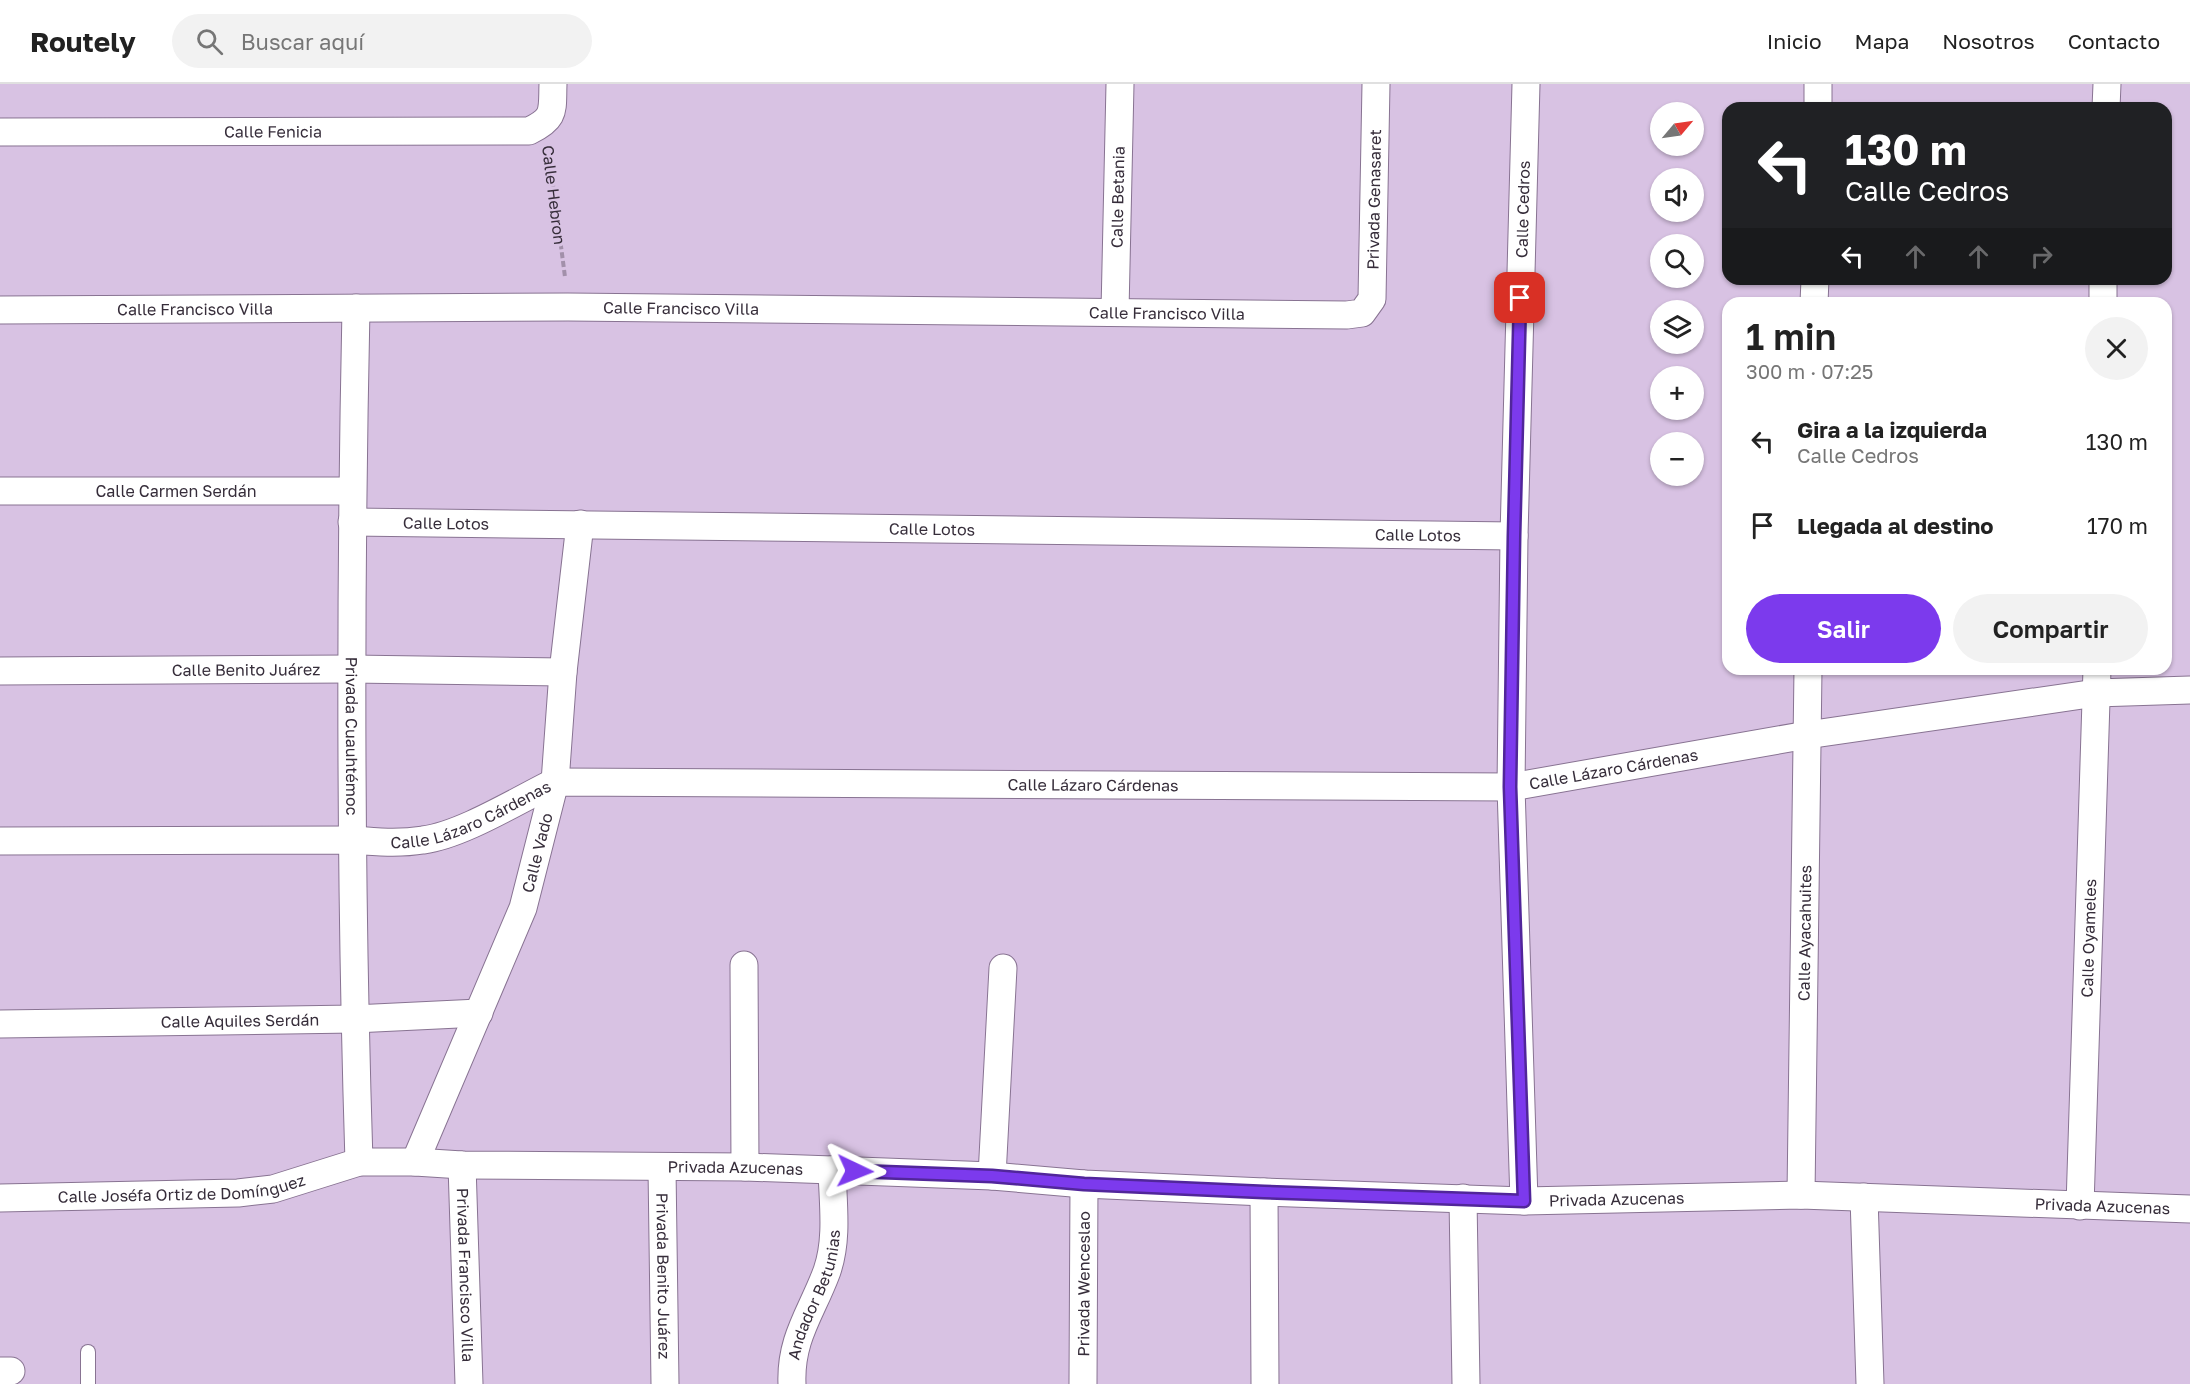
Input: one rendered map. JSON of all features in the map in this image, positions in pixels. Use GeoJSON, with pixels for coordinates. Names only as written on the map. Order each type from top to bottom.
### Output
{"type":"FeatureCollection","features":[{"type":"Feature","properties":{"kind":"street","name":"Calle Hebron"},"geometry":{"type":"LineString","coordinates":[[546,123],[552,111],[553,84]]}},
{"type":"Feature","properties":{"kind":"street","name":"Calle Betania"},"geometry":{"type":"LineString","coordinates":[[1115,311],[1120,84]]}},
{"type":"Feature","properties":{"kind":"street","name":"Privada Genasaret"},"geometry":{"type":"LineString","coordinates":[[1362,313],[1372,299],[1376,84]]}},
{"type":"Feature","properties":{"kind":"street","name":"Calle Cedros"},"geometry":{"type":"LineString","coordinates":[[1524,1201],[1510,787],[1526,84]]}},
{"type":"Feature","properties":{"kind":"street"},"geometry":{"type":"LineString","coordinates":[[1818,84],[1818,102]]}},
{"type":"Feature","properties":{"kind":"street"},"geometry":{"type":"LineString","coordinates":[[2106,84],[2106,102]]}},
{"type":"Feature","properties":{"kind":"street","name":"Calle Fenicia"},"geometry":{"type":"LineString","coordinates":[[0,132],[529,131],[546,123]]}},
{"type":"Feature","properties":{"kind":"street","name":"Calle Francisco Villa"},"geometry":{"type":"LineString","coordinates":[[0,310],[568,307],[1347,315],[1362,313]]}},
{"type":"Feature","properties":{"kind":"street","name":"Privada Cuauhtémoc"},"geometry":{"type":"LineString","coordinates":[[356,308],[351,669],[354,1019],[359,1162]]}},
{"type":"Feature","properties":{"kind":"street","name":"Calle Carmen Serdán"},"geometry":{"type":"LineString","coordinates":[[0,491],[352,490]]}},
{"type":"Feature","properties":{"kind":"street","name":"Calle Lotos"},"geometry":{"type":"LineString","coordinates":[[352,522],[1514,536]]}},
{"type":"Feature","properties":{"kind":"street","name":"Calle Vado"},"geometry":{"type":"LineString","coordinates":[[415,1162],[523,908],[555,782],[563,672],[580,524]]}},
{"type":"Feature","properties":{"kind":"street","name":"Calle Benito Juárez"},"geometry":{"type":"LineString","coordinates":[[0,671],[351,669],[563,672]]}},
{"type":"Feature","properties":{"kind":"street","name":"Calle Ayacahuites"},"geometry":{"type":"LineString","coordinates":[[1801,1195],[1808,675]]}},
{"type":"Feature","properties":{"kind":"street","name":"Calle Lázaro Cárdenas"},"geometry":{"type":"LineString","coordinates":[[0,842],[353,840],[393,843],[424,840],[456,831],[555,782],[1510,787],[2097,681],[2190,690]]}},
{"type":"Feature","properties":{"kind":"street","name":"Calle Oyameles"},"geometry":{"type":"LineString","coordinates":[[2080,1206],[2097,681]]}},
{"type":"Feature","properties":{"kind":"street"},"geometry":{"type":"LineString","coordinates":[[744,965],[745,1167]]}},
{"type":"Feature","properties":{"kind":"street"},"geometry":{"type":"LineString","coordinates":[[992,1176],[1003,968]]}},
{"type":"Feature","properties":{"kind":"street","name":"Calle Aquiles Serdán"},"geometry":{"type":"LineString","coordinates":[[0,1024],[354,1019],[479,1013]]}},
{"type":"Feature","properties":{"kind":"street","name":"Privada Azucenas"},"geometry":{"type":"LineString","coordinates":[[359,1162],[662,1168],[745,1167],[992,1176],[1084,1184],[1264,1192],[1524,1201],[1801,1195],[2190,1209]]}},
{"type":"Feature","properties":{"kind":"street","name":"Calle Joséfa Ortiz de Domínguez"},"geometry":{"type":"LineString","coordinates":[[0,1198],[238,1193],[273,1189],[359,1162]]}},
{"type":"Feature","properties":{"kind":"street","name":"Privada Francisco Villa"},"geometry":{"type":"LineString","coordinates":[[462,1165],[469,1384]]}},
{"type":"Feature","properties":{"kind":"street","name":"Privada Benito Juárez"},"geometry":{"type":"LineString","coordinates":[[662,1168],[665,1384]]}},
{"type":"Feature","properties":{"kind":"street","name":"Andador Betunias"},"geometry":{"type":"LineString","coordinates":[[792,1384],[792,1363],[797,1340],[827,1270],[834,1243],[832,1170]]}},
{"type":"Feature","properties":{"kind":"street","name":"Privada Wenceslao"},"geometry":{"type":"LineString","coordinates":[[1083,1384],[1084,1184]]}},
{"type":"Feature","properties":{"kind":"street"},"geometry":{"type":"LineString","coordinates":[[1264,1192],[1265,1384]]}},
{"type":"Feature","properties":{"kind":"street"},"geometry":{"type":"LineString","coordinates":[[1864,1197],[1870,1384]]}},
{"type":"Feature","properties":{"kind":"street"},"geometry":{"type":"LineString","coordinates":[[1463,1198],[1466,1384]]}},
{"type":"Feature","properties":{"kind":"lane"},"geometry":{"type":"LineString","coordinates":[[88,1352],[88,1384]]}},
{"type":"Feature","properties":{"kind":"path","name":"Calle Hebron"},"geometry":{"type":"LineString","coordinates":[[546,123],[568,307]]}},
{"type":"Feature","properties":{"kind":"route"},"geometry":{"type":"LineString","coordinates":[[855,1171],[992,1176],[1084,1184],[1524,1201],[1510,787],[1520,298]]}}]}
